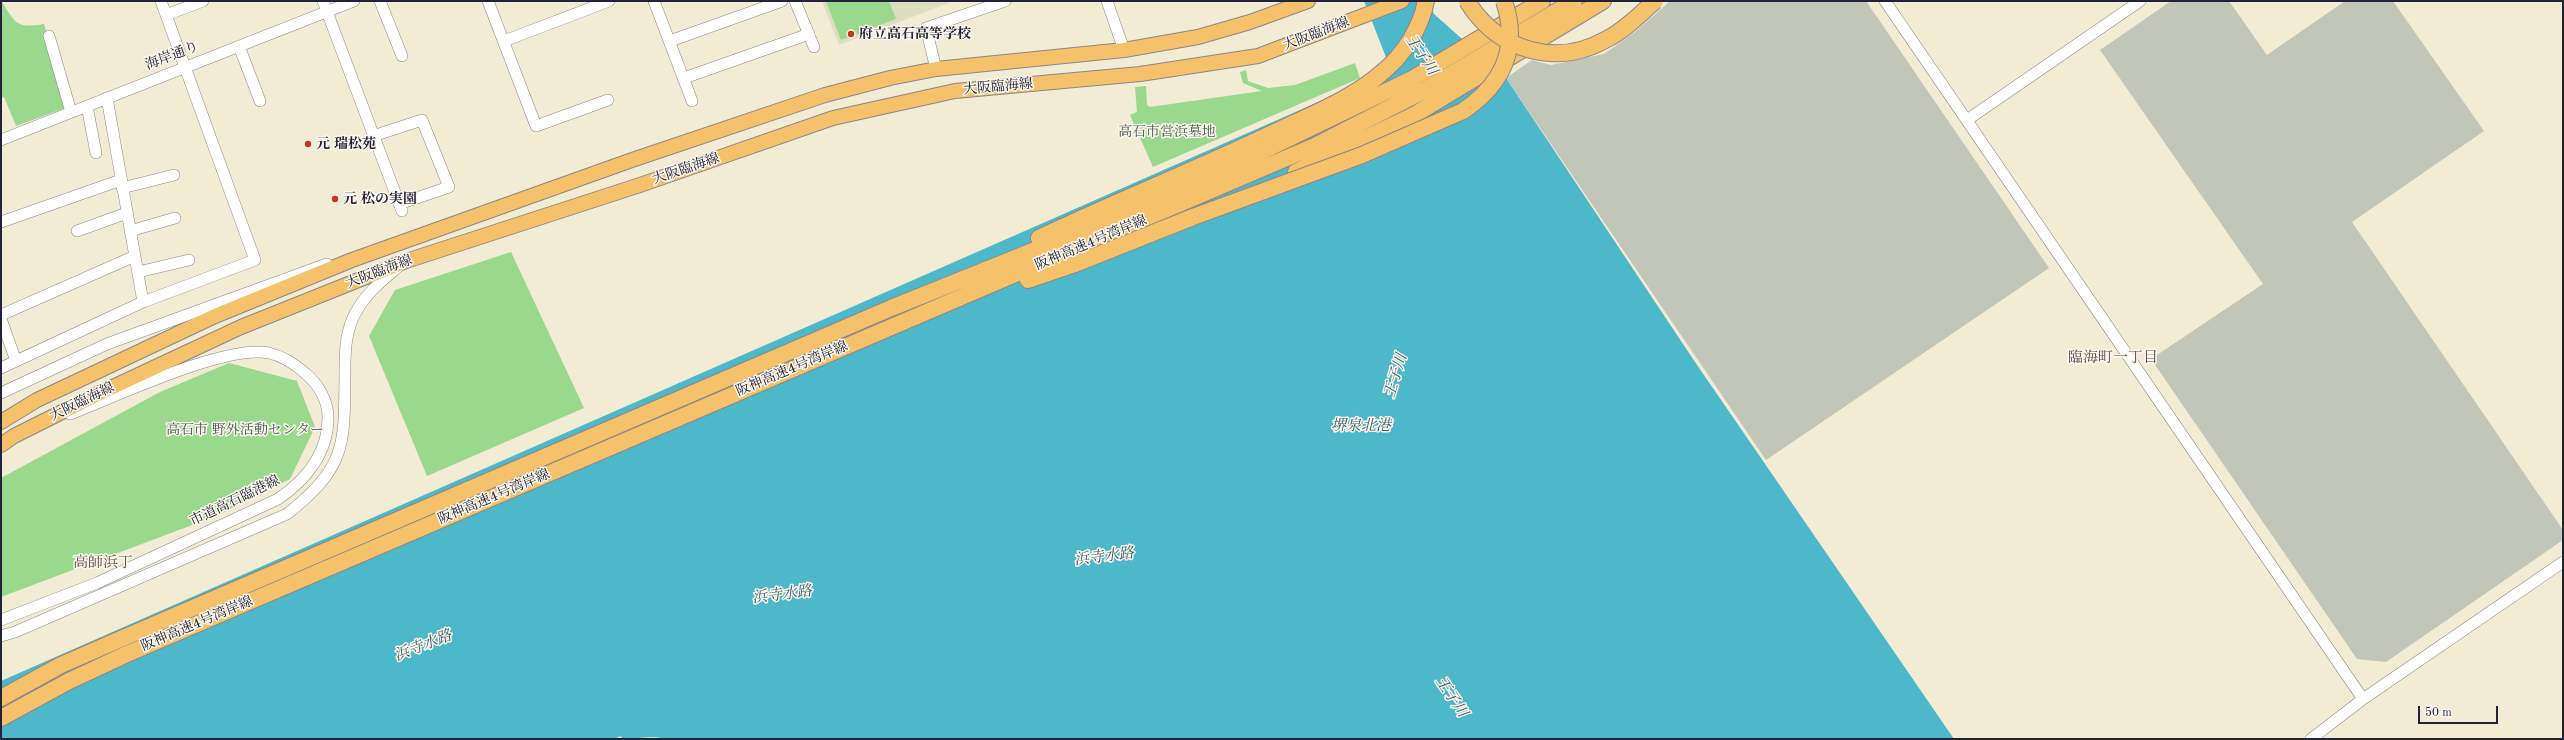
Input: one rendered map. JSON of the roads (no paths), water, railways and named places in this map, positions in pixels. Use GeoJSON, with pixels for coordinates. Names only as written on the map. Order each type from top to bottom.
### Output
{"type":"FeatureCollection","features":[{"type":"Feature","properties":{"kind":"highway"},"geometry":{"type":"LineString","coordinates":[[891,308],[1071,222],[1259,140],[1346,97],[1370,82],[1395,60],[1414,34],[1426,1]]}},
{"type":"Feature","properties":{"kind":"highway"},"geometry":{"type":"LineString","coordinates":[[1467,1],[1483,22],[1503,40],[1518,47],[1548,54],[1580,51],[1595,46],[1616,34],[1655,1]]}},
{"type":"Feature","properties":{"kind":"highway"},"geometry":{"type":"LineString","coordinates":[[768,379],[991,293],[1076,264],[1193,217],[1362,155],[1452,117],[1475,103],[1493,84],[1506,61],[1511,30],[1504,1]]}},
{"type":"Feature","properties":{"kind":"highway"},"geometry":{"type":"LineString","coordinates":[[1360,105],[1420,68],[1519,1]]}},
{"type":"Feature","properties":{"kind":"highway","name":"阪神高速4号湾岸線"},"geometry":{"type":"LineString","coordinates":[[1,698],[55,669],[123,638],[891,308],[1075,234],[1259,153],[1360,105],[1412,78],[1542,1]]}},
{"type":"Feature","properties":{"kind":"highway","name":"阪神高速4号湾岸線"},"geometry":{"type":"LineString","coordinates":[[1,718],[69,680],[127,654],[1317,145],[1423,91],[1574,1]]}},
{"type":"Feature","properties":{"kind":"highway"},"geometry":{"type":"LineString","coordinates":[[1193,217],[1330,157],[1414,115],[1603,1]]}},
{"type":"Feature","properties":{"kind":"main road","name":"大阪臨海線"},"geometry":{"type":"LineString","coordinates":[[1,422],[37,400],[214,316],[352,260],[825,95],[890,78],[936,69],[1124,50],[1198,37],[1250,22],[1308,1]]}},
{"type":"Feature","properties":{"kind":"main road","name":"大阪臨海線"},"geometry":{"type":"LineString","coordinates":[[1,445],[14,436],[102,392],[241,327],[406,261],[640,185],[833,118],[902,101],[955,91],[1140,74],[1258,56],[1402,1]]}},
{"type":"Feature","properties":{"kind":"street"},"geometry":{"type":"LineString","coordinates":[[1,368],[143,302],[255,260],[161,1]]}},
{"type":"Feature","properties":{"kind":"street"},"geometry":{"type":"LineString","coordinates":[[166,15],[202,1]]}},
{"type":"Feature","properties":{"kind":"street","name":"海岸通り"},"geometry":{"type":"LineString","coordinates":[[1,140],[239,46],[325,6],[354,1]]}},
{"type":"Feature","properties":{"kind":"street"},"geometry":{"type":"LineString","coordinates":[[380,1],[402,56]]}},
{"type":"Feature","properties":{"kind":"street"},"geometry":{"type":"LineString","coordinates":[[488,1],[536,126],[608,100]]}},
{"type":"Feature","properties":{"kind":"street"},"geometry":{"type":"LineString","coordinates":[[504,41],[609,1]]}},
{"type":"Feature","properties":{"kind":"street"},"geometry":{"type":"LineString","coordinates":[[655,1],[692,101]]}},
{"type":"Feature","properties":{"kind":"street"},"geometry":{"type":"LineString","coordinates":[[670,41],[782,1]]}},
{"type":"Feature","properties":{"kind":"street"},"geometry":{"type":"LineString","coordinates":[[795,1],[814,47]]}},
{"type":"Feature","properties":{"kind":"street"},"geometry":{"type":"LineString","coordinates":[[936,69],[926,28],[1005,1]]}},
{"type":"Feature","properties":{"kind":"street"},"geometry":{"type":"LineString","coordinates":[[1108,1],[1124,50]]}},
{"type":"Feature","properties":{"kind":"street"},"geometry":{"type":"LineString","coordinates":[[1885,1],[2363,699]]}},
{"type":"Feature","properties":{"kind":"street"},"geometry":{"type":"LineString","coordinates":[[1967,120],[2140,1]]}},
{"type":"Feature","properties":{"kind":"street"},"geometry":{"type":"LineString","coordinates":[[325,6],[373,136],[400,208],[449,187],[422,120],[373,136]]}},
{"type":"Feature","properties":{"kind":"street"},"geometry":{"type":"LineString","coordinates":[[684,78],[809,34]]}},
{"type":"Feature","properties":{"kind":"street"},"geometry":{"type":"LineString","coordinates":[[49,36],[71,112]]}},
{"type":"Feature","properties":{"kind":"street"},"geometry":{"type":"LineString","coordinates":[[239,46],[260,101]]}},
{"type":"Feature","properties":{"kind":"street"},"geometry":{"type":"LineString","coordinates":[[107,98],[143,302]]}},
{"type":"Feature","properties":{"kind":"street"},"geometry":{"type":"LineString","coordinates":[[87,106],[96,153]]}},
{"type":"Feature","properties":{"kind":"street"},"geometry":{"type":"LineString","coordinates":[[1,222],[122,184],[174,175]]}},
{"type":"Feature","properties":{"kind":"street"},"geometry":{"type":"LineString","coordinates":[[77,231],[127,213]]}},
{"type":"Feature","properties":{"kind":"street"},"geometry":{"type":"LineString","coordinates":[[130,231],[175,218]]}},
{"type":"Feature","properties":{"kind":"street"},"geometry":{"type":"LineString","coordinates":[[1,393],[115,342],[300,272],[430,232]]}},
{"type":"Feature","properties":{"kind":"street"},"geometry":{"type":"LineString","coordinates":[[1,315],[135,256]]}},
{"type":"Feature","properties":{"kind":"street"},"geometry":{"type":"LineString","coordinates":[[138,272],[189,260]]}},
{"type":"Feature","properties":{"kind":"street"},"geometry":{"type":"LineString","coordinates":[[1,636],[15,632],[287,514],[308,497],[332,468],[342,443],[345,425],[345,348],[355,313],[367,295],[406,261]]}},
{"type":"Feature","properties":{"kind":"street"},"geometry":{"type":"LineString","coordinates":[[1,319],[16,362]]}},
{"type":"Feature","properties":{"kind":"street","name":"市道高石臨港線"},"geometry":{"type":"LineString","coordinates":[[1,620],[97,583],[278,500],[304,480],[314,464],[326,432],[328,417],[322,392],[312,379],[298,367],[268,353],[250,352],[206,361],[14,436]]}},
{"type":"Feature","properties":{"kind":"street"},"geometry":{"type":"LineString","coordinates":[[2311,739],[2363,699],[2563,562]]}},
{"type":"Feature","properties":{"kind":"water","name":"堺泉北港"},"geometry":{"type":"Polygon","coordinates":[[[1364,1],[1429,1],[1434,14],[1506,78],[1695,362],[1954,739],[666,739],[650,737],[622,739],[621,736],[614,739],[1,739],[1,681],[1391,70],[1364,1]]]}},
{"type":"Feature","properties":{"kind":"place","name":"府立高石高等学校"},"geometry":{"type":"Point","coordinates":[851,34]}},
{"type":"Feature","properties":{"kind":"place","name":"元 瑞松苑"},"geometry":{"type":"Point","coordinates":[308,144]}},
{"type":"Feature","properties":{"kind":"place","name":"元 松の実園"},"geometry":{"type":"Point","coordinates":[335,199]}},
{"type":"Feature","properties":{"kind":"district","name":"臨海町一丁目"},"geometry":{"type":"Point","coordinates":[2113,358]}},
{"type":"Feature","properties":{"kind":"district","name":"高師浜丁"},"geometry":{"type":"Point","coordinates":[103,563]}},
{"type":"Feature","properties":{"kind":"water label","name":"王子川"},"geometry":{"type":"Point","coordinates":[1421,55]}},
{"type":"Feature","properties":{"kind":"water label","name":"王子川"},"geometry":{"type":"Point","coordinates":[1396,376]}},
{"type":"Feature","properties":{"kind":"water label","name":"浜寺水路"},"geometry":{"type":"Point","coordinates":[1104,557]}},
{"type":"Feature","properties":{"kind":"water label","name":"浜寺水路"},"geometry":{"type":"Point","coordinates":[782,595]}},
{"type":"Feature","properties":{"kind":"water label","name":"浜寺水路"},"geometry":{"type":"Point","coordinates":[423,646]}},
{"type":"Feature","properties":{"kind":"water label","name":"王子川"},"geometry":{"type":"Point","coordinates":[1451,697]}},
{"type":"Feature","properties":{"kind":"park label","name":"高石市営浜墓地"},"geometry":{"type":"Point","coordinates":[1167,132]}},
{"type":"Feature","properties":{"kind":"park label","name":"高石市 野外活動センター"},"geometry":{"type":"Point","coordinates":[245,430]}}]}
